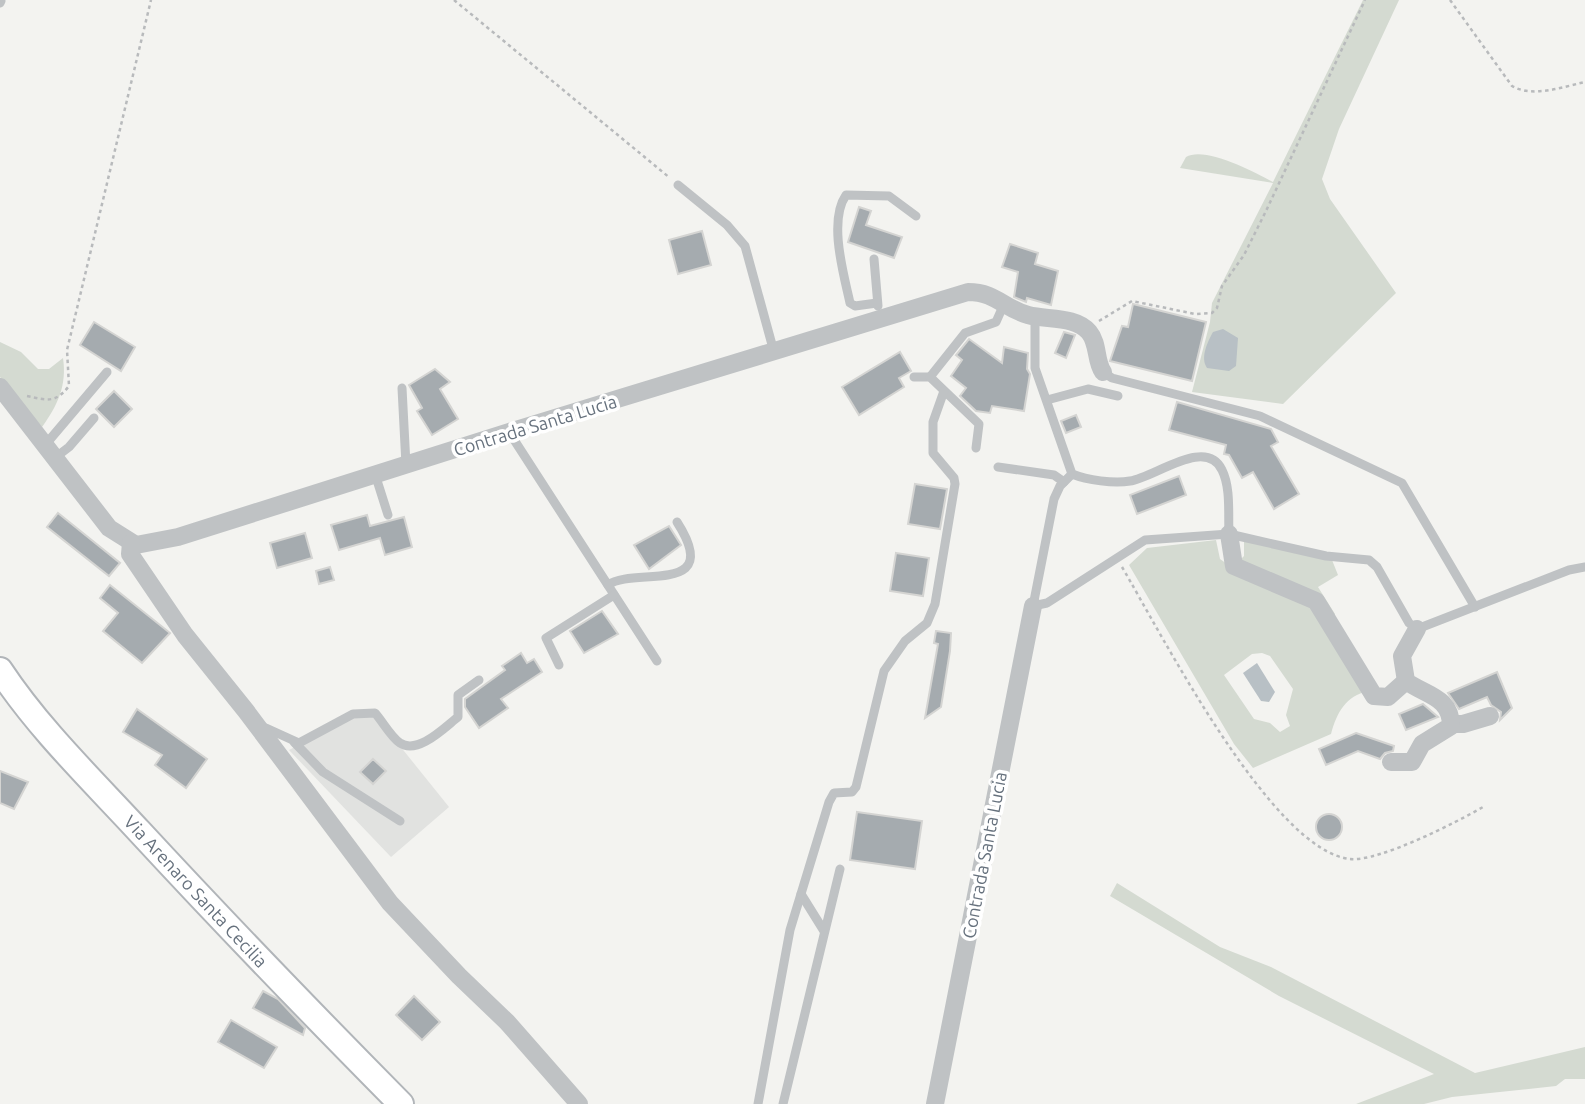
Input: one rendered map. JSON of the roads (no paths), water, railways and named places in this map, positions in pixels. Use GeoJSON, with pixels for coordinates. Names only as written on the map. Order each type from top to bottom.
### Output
{"type":"FeatureCollection","features":[{"type":"Feature","properties":{"kind":"street","name":"Contrada Santa Lucia"},"geometry":{"type":"LineString","coordinates":[[131,543],[155,544],[774,352],[880,311],[968,292],[996,296],[1004,304],[1035,316],[1075,321],[1095,340],[1103,372]]}},
{"type":"Feature","properties":{"kind":"street"},"geometry":{"type":"LineString","coordinates":[[5,393],[109,528],[131,543],[130,554],[164,605],[390,903],[459,976],[508,1022],[579,1104]]}},
{"type":"Feature","properties":{"kind":"street"},"geometry":{"type":"LineString","coordinates":[[1229,534],[1234,566],[1316,601],[1374,696],[1388,696],[1406,681]]}},
{"type":"Feature","properties":{"kind":"street","name":"Contrada Santa Lucia"},"geometry":{"type":"LineString","coordinates":[[935,1104],[1033,606]]}},
{"type":"Feature","properties":{"kind":"street"},"geometry":{"type":"LineString","coordinates":[[1406,681],[1402,656],[1417,629]]}},
{"type":"Feature","properties":{"kind":"street","name":"Via Arenaro Santa Cecilia"},"geometry":{"type":"LineString","coordinates":[[0,670],[31,713],[130,822],[401,1104]]}},
{"type":"Feature","properties":{"kind":"street"},"geometry":{"type":"LineString","coordinates":[[1406,681],[1439,699],[1451,723]]}},
{"type":"Feature","properties":{"kind":"street"},"geometry":{"type":"LineString","coordinates":[[1451,723],[1463,724],[1490,716]]}},
{"type":"Feature","properties":{"kind":"street"},"geometry":{"type":"LineString","coordinates":[[1391,762],[1412,762],[1422,744],[1447,731],[1451,723]]}},
{"type":"Feature","properties":{"kind":"lane"},"geometry":{"type":"LineString","coordinates":[[678,185],[727,225],[745,246],[774,352]]}},
{"type":"Feature","properties":{"kind":"lane"},"geometry":{"type":"LineString","coordinates":[[874,259],[880,311],[850,303],[838,244],[842,202],[846,195],[889,196],[916,216]]}},
{"type":"Feature","properties":{"kind":"lane"},"geometry":{"type":"LineString","coordinates":[[930,377],[965,332],[996,322],[1004,304]]}},
{"type":"Feature","properties":{"kind":"lane"},"geometry":{"type":"LineString","coordinates":[[1035,316],[1035,368],[1072,474]]}},
{"type":"Feature","properties":{"kind":"lane"},"geometry":{"type":"LineString","coordinates":[[51,450],[107,372]]}},
{"type":"Feature","properties":{"kind":"lane"},"geometry":{"type":"LineString","coordinates":[[1103,372],[1112,378],[1268,419],[1402,483],[1475,607]]}},
{"type":"Feature","properties":{"kind":"lane"},"geometry":{"type":"LineString","coordinates":[[914,377],[930,377],[979,424],[976,448]]}},
{"type":"Feature","properties":{"kind":"lane"},"geometry":{"type":"LineString","coordinates":[[402,388],[406,464]]}},
{"type":"Feature","properties":{"kind":"lane"},"geometry":{"type":"LineString","coordinates":[[1047,400],[1088,389],[1118,396]]}},
{"type":"Feature","properties":{"kind":"lane"},"geometry":{"type":"LineString","coordinates":[[758,1104],[783,966],[801,894],[829,802],[834,793],[852,792],[856,788],[884,671],[905,640],[927,623],[935,604],[955,484],[954,478],[933,453],[933,422],[944,391]]}},
{"type":"Feature","properties":{"kind":"lane"},"geometry":{"type":"LineString","coordinates":[[51,450],[69,447],[94,418]]}},
{"type":"Feature","properties":{"kind":"lane"},"geometry":{"type":"LineString","coordinates":[[509,432],[657,661]]}},
{"type":"Feature","properties":{"kind":"lane"},"geometry":{"type":"LineString","coordinates":[[1072,474],[1134,481],[1193,456],[1205,456],[1221,467],[1226,482],[1229,534]]}},
{"type":"Feature","properties":{"kind":"lane"},"geometry":{"type":"LineString","coordinates":[[998,467],[1054,474],[1064,482]]}},
{"type":"Feature","properties":{"kind":"lane"},"geometry":{"type":"LineString","coordinates":[[375,474],[388,515]]}},
{"type":"Feature","properties":{"kind":"lane"},"geometry":{"type":"LineString","coordinates":[[1072,474],[1054,499],[1033,606],[1047,603],[1145,540],[1229,534],[1326,556],[1369,560],[1377,567],[1409,623],[1417,629],[1569,570],[1585,567]]}},
{"type":"Feature","properties":{"kind":"lane"},"geometry":{"type":"LineString","coordinates":[[608,585],[616,579],[667,577],[683,568],[690,561],[690,551],[688,539],[677,522]]}},
{"type":"Feature","properties":{"kind":"lane"},"geometry":{"type":"LineString","coordinates":[[559,665],[545,638],[614,595]]}},
{"type":"Feature","properties":{"kind":"lane"},"geometry":{"type":"LineString","coordinates":[[294,742],[299,743],[362,712],[375,713],[399,743],[410,747],[422,743],[458,717],[458,695],[479,680]]}},
{"type":"Feature","properties":{"kind":"lane"},"geometry":{"type":"LineString","coordinates":[[261,730],[266,728],[294,742],[323,772],[400,821]]}},
{"type":"Feature","properties":{"kind":"lane"},"geometry":{"type":"LineString","coordinates":[[783,1104],[840,869]]}},
{"type":"Feature","properties":{"kind":"lane"},"geometry":{"type":"LineString","coordinates":[[801,894],[824,931]]}}]}
